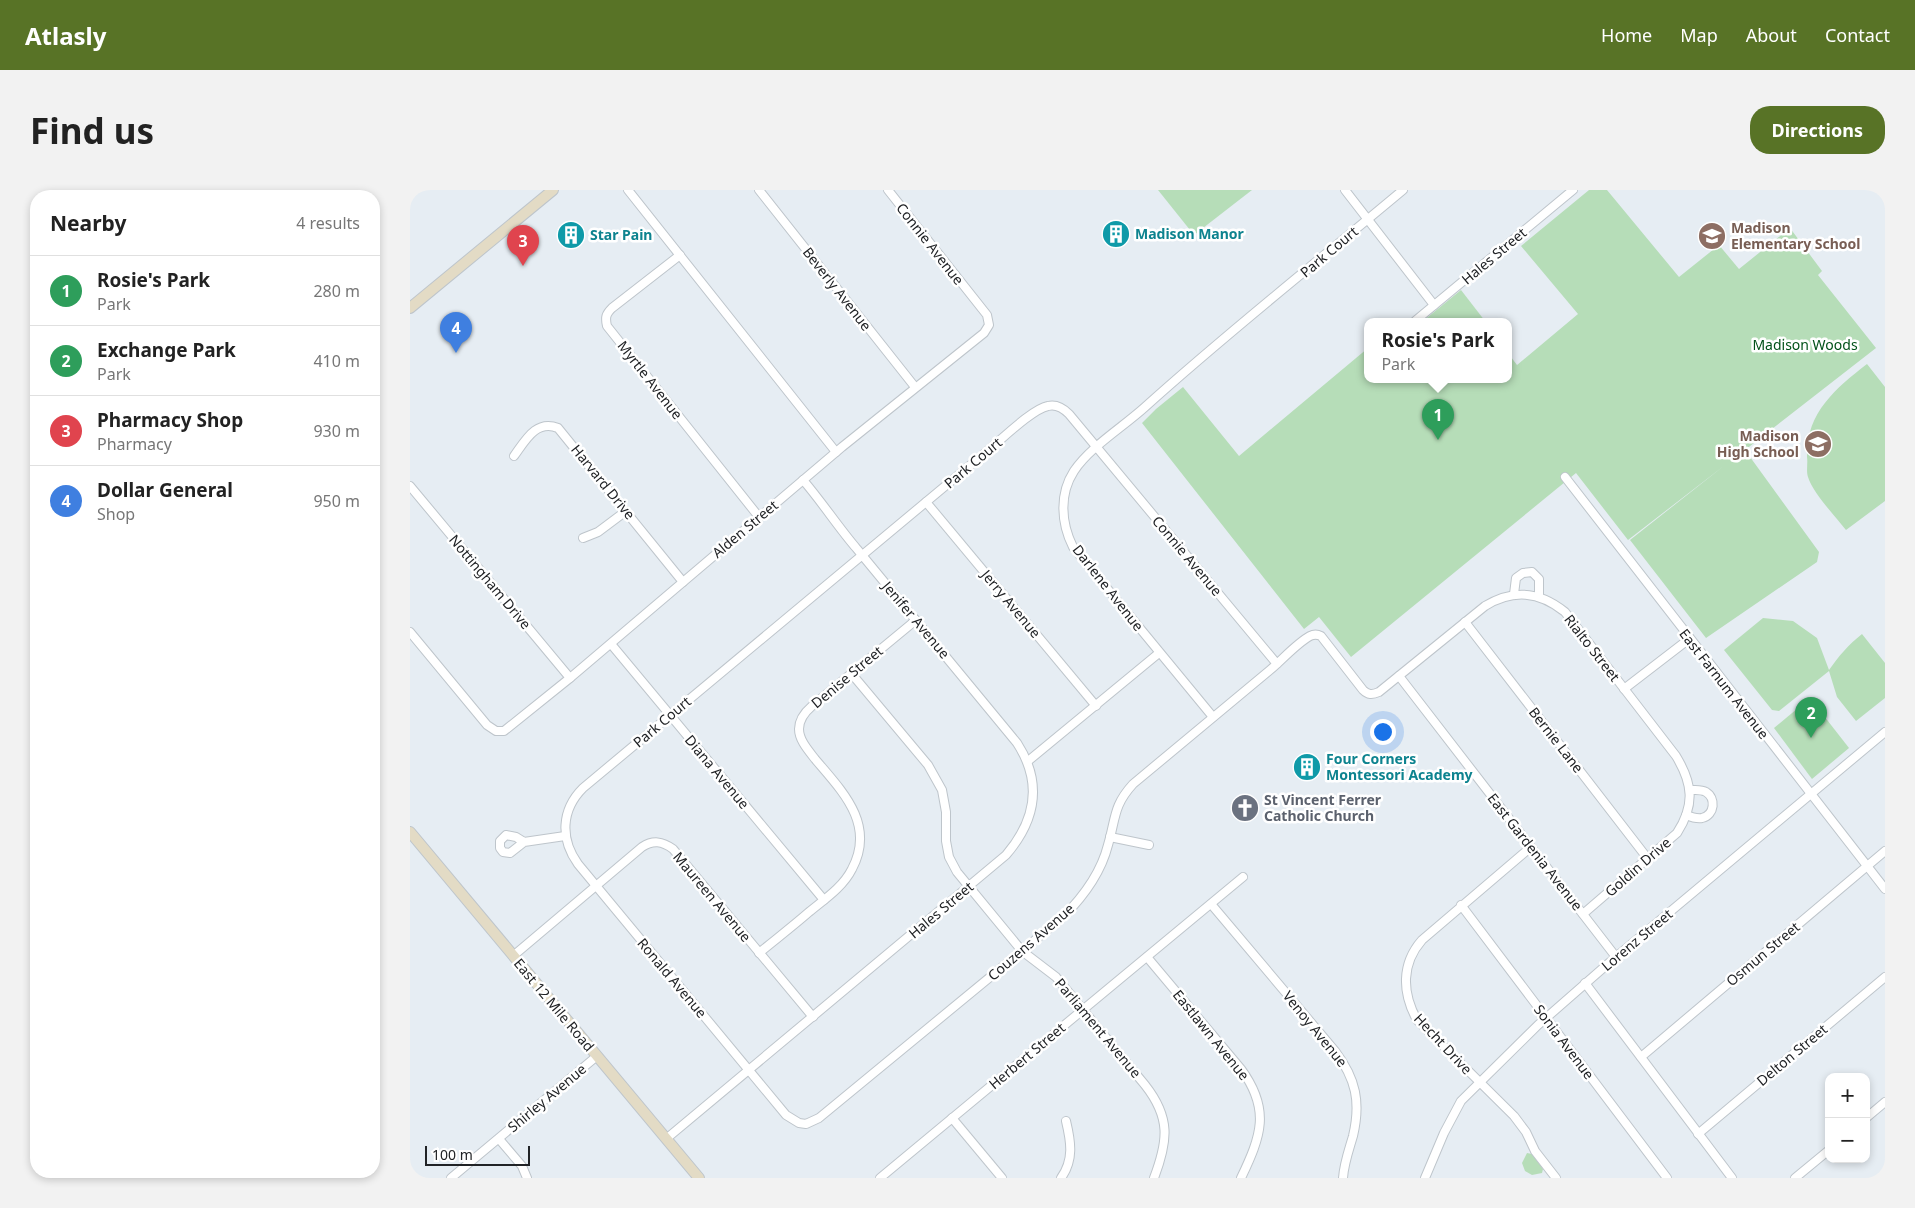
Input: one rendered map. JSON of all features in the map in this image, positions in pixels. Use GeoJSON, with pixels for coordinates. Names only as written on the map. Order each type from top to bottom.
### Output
{"type":"FeatureCollection","features":[{"type":"Feature","properties":{"kind":"main road"},"geometry":{"type":"LineString","coordinates":[[410,308],[553,190]]}},
{"type":"Feature","properties":{"kind":"main road","name":"East 12 Mile Road"},"geometry":{"type":"LineString","coordinates":[[410,832],[699,1178]]}},
{"type":"Feature","properties":{"kind":"street"},"geometry":{"type":"LineString","coordinates":[[628,190],[836,452]]}},
{"type":"Feature","properties":{"kind":"street","name":"Beverly Avenue"},"geometry":{"type":"LineString","coordinates":[[759,190],[915,387]]}},
{"type":"Feature","properties":{"kind":"street","name":"Connie Avenue"},"geometry":{"type":"LineString","coordinates":[[888,190],[990,322]]}},
{"type":"Feature","properties":{"kind":"street"},"geometry":{"type":"LineString","coordinates":[[1345,190],[1434,305]]}},
{"type":"Feature","properties":{"kind":"street","name":"Park Court"},"geometry":{"type":"LineString","coordinates":[[596,887],[572,856],[565,836],[565,819],[577,794],[986,452],[1042,408],[1054,406],[1064,409],[1097,448],[1179,376],[1404,190]]}},
{"type":"Feature","properties":{"kind":"street","name":"Hales Street"},"geometry":{"type":"LineString","coordinates":[[1419,318],[1573,190]]}},
{"type":"Feature","properties":{"kind":"street","name":"Myrtle Avenue"},"geometry":{"type":"LineString","coordinates":[[680,256],[612,308],[607,313],[607,326],[759,517]]}},
{"type":"Feature","properties":{"kind":"street","name":"Alden Street"},"geometry":{"type":"LineString","coordinates":[[410,632],[487,725],[500,732],[508,729],[836,452],[984,333],[990,322]]}},
{"type":"Feature","properties":{"kind":"street","name":"Harvard Drive"},"geometry":{"type":"LineString","coordinates":[[514,456],[538,428],[550,425],[558,428],[683,582]]}},
{"type":"Feature","properties":{"kind":"street","name":"Connie Avenue"},"geometry":{"type":"LineString","coordinates":[[1097,448],[1277,664]]}},
{"type":"Feature","properties":{"kind":"street","name":"Darlene Avenue"},"geometry":{"type":"LineString","coordinates":[[1097,448],[1081,462],[1068,483],[1063,512],[1066,530],[1079,556],[1213,717]]}},
{"type":"Feature","properties":{"kind":"street","name":"East Farnum Avenue"},"geometry":{"type":"LineString","coordinates":[[1565,477],[1885,889]]}},
{"type":"Feature","properties":{"kind":"street","name":"Jenifer Avenue"},"geometry":{"type":"LineString","coordinates":[[803,480],[827,508],[862,556],[1009,732],[1028,761]]}},
{"type":"Feature","properties":{"kind":"street","name":"Nottingham Drive"},"geometry":{"type":"LineString","coordinates":[[410,486],[570,678]]}},
{"type":"Feature","properties":{"kind":"street","name":"Jerry Avenue"},"geometry":{"type":"LineString","coordinates":[[926,502],[1096,706]]}},
{"type":"Feature","properties":{"kind":"street"},"geometry":{"type":"LineString","coordinates":[[583,538],[598,532],[626,511]]}},
{"type":"Feature","properties":{"kind":"street"},"geometry":{"type":"LineString","coordinates":[[1514,594],[1516,578],[1527,572],[1532,572],[1539,578],[1539,597]]}},
{"type":"Feature","properties":{"kind":"street","name":"Rialto Street"},"geometry":{"type":"LineString","coordinates":[[1369,694],[1379,692],[1492,602],[1514,594],[1539,597],[1555,604],[1565,612],[1624,689],[1689,639]]}},
{"type":"Feature","properties":{"kind":"street","name":"Denise Street"},"geometry":{"type":"LineString","coordinates":[[759,953],[824,900],[846,879],[860,847],[860,834],[851,804],[805,746],[799,730],[800,723],[806,712],[916,620]]}},
{"type":"Feature","properties":{"kind":"street","name":"Bernie Lane"},"geometry":{"type":"LineString","coordinates":[[1465,622],[1648,859]]}},
{"type":"Feature","properties":{"kind":"street","name":"Couzens Avenue"},"geometry":{"type":"LineString","coordinates":[[749,1070],[792,1120],[806,1124],[813,1122],[1063,917],[1084,895],[1099,869],[1110,837],[1115,811],[1125,792],[1308,638],[1315,634],[1321,636],[1363,690],[1369,694]]}},
{"type":"Feature","properties":{"kind":"street","name":"Diana Avenue"},"geometry":{"type":"LineString","coordinates":[[610,644],[824,900]]}},
{"type":"Feature","properties":{"kind":"street"},"geometry":{"type":"LineString","coordinates":[[1028,761],[1160,653]]}},
{"type":"Feature","properties":{"kind":"street","name":"Parliament Avenue"},"geometry":{"type":"LineString","coordinates":[[851,673],[936,777],[942,790],[944,801],[946,841],[949,857],[958,872],[1022,951],[1056,977],[1146,1085],[1161,1110],[1165,1126],[1165,1141],[1154,1178]]}},
{"type":"Feature","properties":{"kind":"street","name":"East Gardenia Avenue"},"geometry":{"type":"LineString","coordinates":[[1399,676],[1616,957]]}},
{"type":"Feature","properties":{"kind":"street","name":"Goldin Drive"},"geometry":{"type":"LineString","coordinates":[[1583,914],[1677,833],[1686,816],[1690,800],[1687,775],[1676,756],[1624,689]]}},
{"type":"Feature","properties":{"kind":"street","name":"Lorenz Street"},"geometry":{"type":"LineString","coordinates":[[1425,1178],[1456,1109],[1480,1082],[1546,1017],[1885,732]]}},
{"type":"Feature","properties":{"kind":"street","name":"Hales Street"},"geometry":{"type":"LineString","coordinates":[[666,1139],[1006,856],[1026,828],[1032,806],[1033,794],[1028,761]]}},
{"type":"Feature","properties":{"kind":"street"},"geometry":{"type":"LineString","coordinates":[[1686,816],[1705,817],[1711,812],[1713,805],[1710,797],[1705,792],[1690,790]]}},
{"type":"Feature","properties":{"kind":"street"},"geometry":{"type":"LineString","coordinates":[[524,842],[565,836]]}},
{"type":"Feature","properties":{"kind":"street"},"geometry":{"type":"LineString","coordinates":[[1110,837],[1149,845]]}},
{"type":"Feature","properties":{"kind":"street","name":"Maureen Avenue"},"geometry":{"type":"LineString","coordinates":[[596,887],[642,847],[653,842],[666,844],[673,849],[813,1017]]}},
{"type":"Feature","properties":{"kind":"street","name":"Hecht Drive"},"geometry":{"type":"LineString","coordinates":[[1531,847],[1429,932],[1416,946],[1408,963],[1406,989],[1412,1010],[1421,1024],[1521,1124],[1535,1151],[1556,1178]]}},
{"type":"Feature","properties":{"kind":"street","name":"Osmun Street"},"geometry":{"type":"LineString","coordinates":[[1641,1057],[1885,851]]}},
{"type":"Feature","properties":{"kind":"street","name":"Herbert Street"},"geometry":{"type":"LineString","coordinates":[[880,1178],[891,1174],[952,1118],[1243,877]]}},
{"type":"Feature","properties":{"kind":"street"},"geometry":{"type":"LineString","coordinates":[[513,956],[596,887]]}},
{"type":"Feature","properties":{"kind":"street","name":"Ronald Avenue"},"geometry":{"type":"LineString","coordinates":[[596,887],[749,1070]]}},
{"type":"Feature","properties":{"kind":"street","name":"Venoy Avenue"},"geometry":{"type":"LineString","coordinates":[[1211,904],[1335,1051],[1348,1070],[1356,1092],[1357,1111],[1343,1178]]}},
{"type":"Feature","properties":{"kind":"street","name":"Sonia Avenue"},"geometry":{"type":"LineString","coordinates":[[1461,905],[1667,1178]]}},
{"type":"Feature","properties":{"kind":"street","name":"Eastlawn Avenue"},"geometry":{"type":"LineString","coordinates":[[1147,956],[1241,1069],[1254,1090],[1259,1107],[1260,1131],[1257,1144],[1241,1178]]}},
{"type":"Feature","properties":{"kind":"street","name":"Delton Street"},"geometry":{"type":"LineString","coordinates":[[1698,1134],[1885,977]]}},
{"type":"Feature","properties":{"kind":"street"},"geometry":{"type":"LineString","coordinates":[[1585,983],[1732,1178]]}},
{"type":"Feature","properties":{"kind":"street","name":"Shirley Avenue"},"geometry":{"type":"LineString","coordinates":[[451,1178],[597,1056]]}},
{"type":"Feature","properties":{"kind":"street"},"geometry":{"type":"LineString","coordinates":[[1870,1115],[1885,1102]]}},
{"type":"Feature","properties":{"kind":"street"},"geometry":{"type":"LineString","coordinates":[[952,1118],[1002,1178]]}},
{"type":"Feature","properties":{"kind":"street"},"geometry":{"type":"LineString","coordinates":[[1061,1178],[1068,1167],[1071,1150],[1066,1121]]}},
{"type":"Feature","properties":{"kind":"street"},"geometry":{"type":"LineString","coordinates":[[499,1138],[522,1166],[527,1178]]}},
{"type":"Feature","properties":{"kind":"street"},"geometry":{"type":"LineString","coordinates":[[1795,1178],[1825,1153]]}},
{"type":"Feature","properties":{"kind":"green space"},"geometry":{"type":"Polygon","coordinates":[[[1158,190],[1252,190],[1194,235],[1158,190]]]}},
{"type":"Feature","properties":{"kind":"green space","name":"Madison Woods"},"geometry":{"type":"Polygon","coordinates":[[[1589,190],[1607,190],[1679,277],[1719,245],[1739,269],[1790,228],[1822,271],[1818,275],[1876,348],[1745,450],[1819,552],[1817,562],[1706,638],[1630,540],[1725,465],[1628,540],[1576,473],[1351,657],[1319,617],[1304,629],[1142,423],[1183,387],[1239,456],[1364,351],[1364,383],[1512,383],[1512,358],[1517,365],[1578,314],[1521,246],[1589,190]]]}},
{"type":"Feature","properties":{"kind":"green space"},"geometry":{"type":"Polygon","coordinates":[[[1461,290],[1483,318],[1427,318],[1461,290]]]}},
{"type":"Feature","properties":{"kind":"green space"},"geometry":{"type":"Polygon","coordinates":[[[1867,364],[1885,387],[1885,501],[1846,530],[1819,497],[1808,477],[1808,441],[1811,427],[1825,403],[1844,383],[1867,364]]]}},
{"type":"Feature","properties":{"kind":"green space"},"geometry":{"type":"Polygon","coordinates":[[[1763,618],[1793,621],[1817,638],[1829,670],[1852,642],[1862,634],[1885,663],[1885,698],[1856,721],[1837,697],[1829,671],[1779,711],[1772,710],[1724,650],[1763,618]]]}},
{"type":"Feature","properties":{"kind":"green space"},"geometry":{"type":"Polygon","coordinates":[[[1810,698],[1849,748],[1812,779],[1774,728],[1810,698]]]}},
{"type":"Feature","properties":{"kind":"green space"},"geometry":{"type":"Polygon","coordinates":[[[1527,1153],[1532,1154],[1543,1169],[1542,1173],[1532,1175],[1525,1171],[1522,1163],[1527,1153]]]}},
{"type":"Feature","properties":{"kind":"place","name":"Madison Manor"},"geometry":{"type":"Point","coordinates":[1116,234]}},
{"type":"Feature","properties":{"kind":"place","name":"Star Pain"},"geometry":{"type":"Point","coordinates":[571,235]}},
{"type":"Feature","properties":{"kind":"place","name":"Madison Elementary School"},"geometry":{"type":"Point","coordinates":[1712,236]}},
{"type":"Feature","properties":{"kind":"place","name":"Pharmacy Shop"},"geometry":{"type":"Point","coordinates":[523,266]}},
{"type":"Feature","properties":{"kind":"place","name":"Dollar General"},"geometry":{"type":"Point","coordinates":[456,353]}},
{"type":"Feature","properties":{"kind":"place","name":"Rosie's Park"},"geometry":{"type":"Point","coordinates":[1438,440]}},
{"type":"Feature","properties":{"kind":"place","name":"Madison High School"},"geometry":{"type":"Point","coordinates":[1818,444]}},
{"type":"Feature","properties":{"kind":"place","name":"Exchange Park"},"geometry":{"type":"Point","coordinates":[1811,738]}},
{"type":"Feature","properties":{"kind":"place","name":"Four Corners Montessori Academy"},"geometry":{"type":"Point","coordinates":[1307,767]}},
{"type":"Feature","properties":{"kind":"place","name":"St Vincent Ferrer Catholic Church"},"geometry":{"type":"Point","coordinates":[1245,808]}}]}
